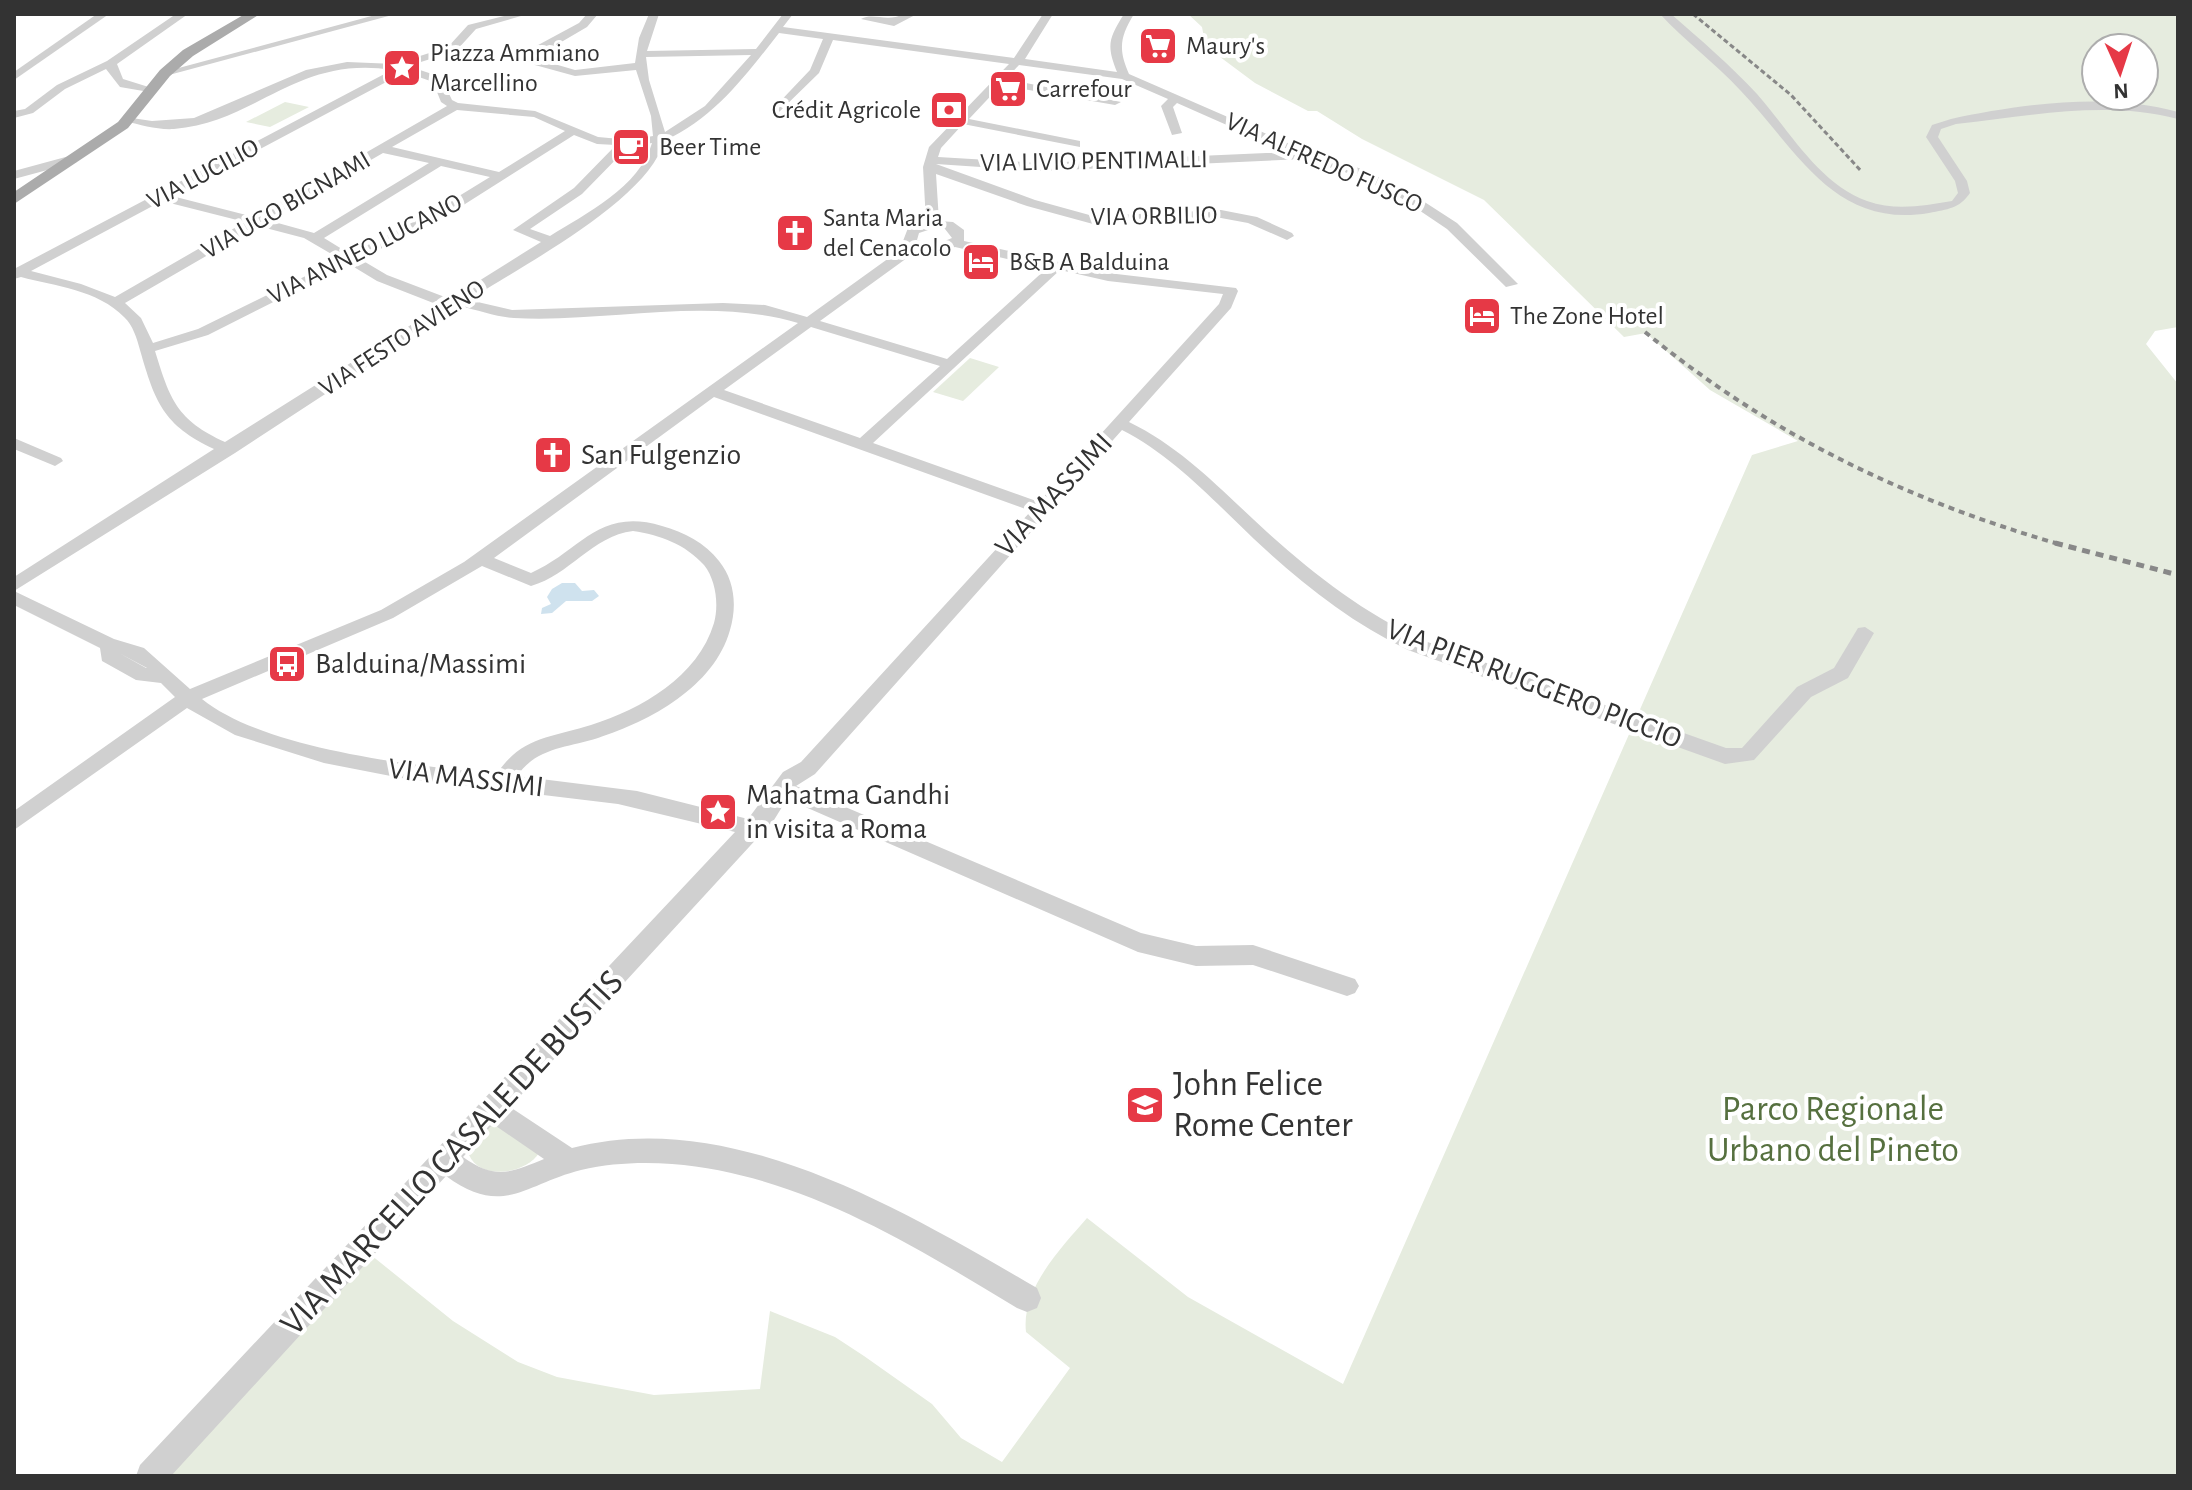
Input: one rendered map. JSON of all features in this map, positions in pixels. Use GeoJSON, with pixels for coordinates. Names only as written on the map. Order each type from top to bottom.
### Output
{"type":"FeatureCollection","features":[{"type":"Feature","properties":{"kind":"main road"},"geometry":{"type":"LineString","coordinates":[[18,196],[129,119],[165,73],[201,44],[254,14]]}},
{"type":"Feature","properties":{"kind":"street"},"geometry":{"type":"LineString","coordinates":[[14,77],[104,14]]}},
{"type":"Feature","properties":{"kind":"street"},"geometry":{"type":"LineString","coordinates":[[14,115],[29,111],[61,87],[111,63],[183,14]]}},
{"type":"Feature","properties":{"kind":"street"},"geometry":{"type":"LineString","coordinates":[[165,73],[391,14]]}},
{"type":"Feature","properties":{"kind":"street"},"geometry":{"type":"LineString","coordinates":[[593,14],[585,24],[531,53],[528,60],[575,73],[641,60],[757,52]]}},
{"type":"Feature","properties":{"kind":"street"},"geometry":{"type":"LineString","coordinates":[[654,14],[641,60],[658,120],[659,138]]}},
{"type":"Feature","properties":{"kind":"street"},"geometry":{"type":"LineString","coordinates":[[129,119],[155,125],[194,122],[310,72],[361,64],[400,68],[437,79],[447,102],[455,106],[535,114],[605,141],[659,138],[700,120],[788,14]]}},
{"type":"Feature","properties":{"kind":"street"},"geometry":{"type":"LineString","coordinates":[[866,19],[894,23],[912,14]]}},
{"type":"Feature","properties":{"kind":"street"},"geometry":{"type":"LineString","coordinates":[[933,224],[930,164],[935,147],[1018,60],[1048,14]]}},
{"type":"Feature","properties":{"kind":"street"},"geometry":{"type":"LineString","coordinates":[[1123,72],[1115,58],[1115,44],[1117,33],[1129,14]]}},
{"type":"Feature","properties":{"kind":"street"},"geometry":{"type":"LineString","coordinates":[[1665,14],[1736,78],[1834,190],[1874,206],[1909,211],[1956,204],[1964,193],[1961,181],[1932,137],[1936,127],[1955,121],[2111,104],[2149,107],[2178,116]]}},
{"type":"Feature","properties":{"kind":"street"},"geometry":{"type":"LineString","coordinates":[[400,68],[452,49],[472,27],[516,16]]}},
{"type":"Feature","properties":{"kind":"street","name":"VIA ALFREDO FUSCO"},"geometry":{"type":"LineString","coordinates":[[776,29],[1123,72],[1305,155],[1358,172],[1421,203],[1463,235],[1511,284]]}},
{"type":"Feature","properties":{"kind":"street"},"geometry":{"type":"LineString","coordinates":[[777,111],[815,71],[830,35]]}},
{"type":"Feature","properties":{"kind":"street"},"geometry":{"type":"LineString","coordinates":[[111,63],[112,73],[119,82],[151,91]]}},
{"type":"Feature","properties":{"kind":"street","name":"VIA LUCILIO"},"geometry":{"type":"LineString","coordinates":[[16,274],[400,68]]}},
{"type":"Feature","properties":{"kind":"street"},"geometry":{"type":"LineString","coordinates":[[998,81],[1115,102]]}},
{"type":"Feature","properties":{"kind":"street"},"geometry":{"type":"LineString","coordinates":[[1176,98],[1167,106],[1176,133]]}},
{"type":"Feature","properties":{"kind":"street","name":"VIA UGO BIGNAMI"},"geometry":{"type":"LineString","coordinates":[[115,303],[455,106]]}},
{"type":"Feature","properties":{"kind":"street"},"geometry":{"type":"LineString","coordinates":[[959,120],[1076,144]]}},
{"type":"Feature","properties":{"kind":"street","name":"VIA ANNEO LUCANO"},"geometry":{"type":"LineString","coordinates":[[147,349],[203,332],[438,215],[574,130]]}},
{"type":"Feature","properties":{"kind":"street","name":"VIA FESTO AVIENO"},"geometry":{"type":"LineString","coordinates":[[14,585],[552,241],[625,189],[643,169],[659,138]]}},
{"type":"Feature","properties":{"kind":"street"},"geometry":{"type":"LineString","coordinates":[[552,241],[520,230],[578,191],[623,145]]}},
{"type":"Feature","properties":{"kind":"street"},"geometry":{"type":"LineString","coordinates":[[383,149],[502,176]]}},
{"type":"Feature","properties":{"kind":"street","name":"VIA LIVIO PENTIMALLI"},"geometry":{"type":"LineString","coordinates":[[930,164],[1040,167],[1305,155]]}},
{"type":"Feature","properties":{"kind":"street"},"geometry":{"type":"LineString","coordinates":[[14,175],[73,159]]}},
{"type":"Feature","properties":{"kind":"street"},"geometry":{"type":"LineString","coordinates":[[315,238],[442,160]]}},
{"type":"Feature","properties":{"kind":"street","name":"VIA ORBILIO"},"geometry":{"type":"LineString","coordinates":[[930,164],[1031,203],[1093,220],[1221,214],[1252,220],[1287,236]]}},
{"type":"Feature","properties":{"kind":"street"},"geometry":{"type":"LineString","coordinates":[[160,197],[315,238],[382,278],[455,303],[502,313],[739,307],[772,310],[949,364]]}},
{"type":"Feature","properties":{"kind":"street"},"geometry":{"type":"LineString","coordinates":[[14,822],[188,698],[231,677],[387,614],[481,559],[916,245],[936,248],[954,243],[959,239],[957,230],[933,224],[917,228],[909,235],[916,245]]}},
{"type":"Feature","properties":{"kind":"street"},"geometry":{"type":"LineString","coordinates":[[954,243],[1056,267]]}},
{"type":"Feature","properties":{"kind":"street"},"geometry":{"type":"LineString","coordinates":[[862,445],[1056,267]]}},
{"type":"Feature","properties":{"kind":"street","name":"VIA MASSIMI"},"geometry":{"type":"LineString","coordinates":[[14,597],[110,645],[109,656],[143,675],[165,676],[188,698],[233,725],[329,757],[408,774],[633,798],[752,828],[808,780],[808,768],[1226,305],[1231,291],[1116,278],[1056,267]]}},
{"type":"Feature","properties":{"kind":"street"},"geometry":{"type":"LineString","coordinates":[[16,274],[115,303],[134,318],[147,349],[160,397],[176,422],[229,450]]}},
{"type":"Feature","properties":{"kind":"street"},"geometry":{"type":"LineString","coordinates":[[711,391],[1040,508]]}},
{"type":"Feature","properties":{"kind":"street","name":"VIA PIER RUGGERO PICCIO"},"geometry":{"type":"LineString","coordinates":[[1120,423],[1150,439],[1194,473],[1291,564],[1401,639],[1725,756],[1747,755],[1804,692],[1841,673],[1865,633]]}},
{"type":"Feature","properties":{"kind":"street"},"geometry":{"type":"LineString","coordinates":[[14,443],[55,461]]}},
{"type":"Feature","properties":{"kind":"street"},"geometry":{"type":"LineString","coordinates":[[481,559],[531,580],[604,531],[621,526],[645,527],[669,535],[708,559],[720,576],[726,602],[726,619],[717,642],[674,691],[626,720],[532,749],[513,764],[502,783]]}},
{"type":"Feature","properties":{"kind":"street"},"geometry":{"type":"LineString","coordinates":[[785,798],[1138,942],[1196,956],[1253,955],[1347,986]]}},
{"type":"Feature","properties":{"kind":"street","name":"VIA MARCELLO CASALE DE BUSTIS"},"geometry":{"type":"LineString","coordinates":[[151,1476],[447,1161],[752,828]]}},
{"type":"Feature","properties":{"kind":"street"},"geometry":{"type":"LineString","coordinates":[[492,1109],[569,1161]]}},
{"type":"Feature","properties":{"kind":"street"},"geometry":{"type":"LineString","coordinates":[[447,1161],[481,1183],[496,1186],[569,1161],[618,1153],[660,1151],[742,1163],[835,1194],[911,1229],[1027,1298]]}},
{"type":"Feature","properties":{"kind":"green space","name":"Parco Regionale Urbano del Pineto"},"geometry":{"type":"Polygon","coordinates":[[[1188,14],[2178,14],[2178,327],[2155,331],[2146,344],[2178,384],[2178,1476],[163,1476],[371,1255],[453,1321],[518,1362],[557,1377],[654,1395],[760,1389],[770,1311],[835,1337],[932,1404],[961,1438],[1002,1462],[1070,1368],[1026,1332],[1026,1316],[1036,1285],[1045,1270],[1087,1218],[1188,1297],[1343,1384],[1752,455],[1798,441],[1710,390],[1646,333],[1624,337],[1484,200],[1362,139],[1317,111],[1308,111],[1255,83],[1205,43],[1202,27],[1188,14]]]}},
{"type":"Feature","properties":{"kind":"green space"},"geometry":{"type":"Polygon","coordinates":[[[285,102],[309,107],[270,127],[246,122],[285,102]]]}},
{"type":"Feature","properties":{"kind":"green space"},"geometry":{"type":"Polygon","coordinates":[[[970,358],[999,367],[963,401],[933,392],[970,358]]]}},
{"type":"Feature","properties":{"kind":"green space"},"geometry":{"type":"Polygon","coordinates":[[[501,1122],[539,1153],[533,1160],[514,1170],[483,1169],[469,1155],[492,1124],[501,1122]]]}},
{"type":"Feature","properties":{"kind":"water"},"geometry":{"type":"Polygon","coordinates":[[[562,583],[575,583],[582,591],[594,590],[599,596],[592,601],[566,601],[552,613],[541,614],[542,608],[551,604],[547,597],[552,589],[562,583]]]}},
{"type":"Feature","properties":{"kind":"railway"},"geometry":{"type":"LineString","coordinates":[[1693,14],[1791,95],[1862,172]]}},
{"type":"Feature","properties":{"kind":"railway"},"geometry":{"type":"LineString","coordinates":[[1645,332],[1741,402],[1842,460],[1949,507],[2058,544]]}},
{"type":"Feature","properties":{"kind":"railway"},"geometry":{"type":"LineString","coordinates":[[2058,544],[2178,575]]}},
{"type":"Feature","properties":{"kind":"place","name":"Maury's"},"geometry":{"type":"Point","coordinates":[1158,46]}},
{"type":"Feature","properties":{"kind":"place","name":"Piazza Ammiano Marcellino"},"geometry":{"type":"Point","coordinates":[402,68]}},
{"type":"Feature","properties":{"kind":"place","name":"Carrefour"},"geometry":{"type":"Point","coordinates":[1008,89]}},
{"type":"Feature","properties":{"kind":"place","name":"Crédit Agricole"},"geometry":{"type":"Point","coordinates":[949,110]}},
{"type":"Feature","properties":{"kind":"place","name":"Beer Time"},"geometry":{"type":"Point","coordinates":[631,147]}},
{"type":"Feature","properties":{"kind":"place","name":"Santa Maria del Cenacolo"},"geometry":{"type":"Point","coordinates":[795,233]}},
{"type":"Feature","properties":{"kind":"place","name":"B&B A Balduina"},"geometry":{"type":"Point","coordinates":[981,262]}},
{"type":"Feature","properties":{"kind":"place","name":"The Zone Hotel"},"geometry":{"type":"Point","coordinates":[1482,316]}},
{"type":"Feature","properties":{"kind":"place","name":"San Fulgenzio"},"geometry":{"type":"Point","coordinates":[553,455]}},
{"type":"Feature","properties":{"kind":"place","name":"Balduina/Massimi"},"geometry":{"type":"Point","coordinates":[287,664]}},
{"type":"Feature","properties":{"kind":"place","name":"Mahatma Gandhi in visita a Roma"},"geometry":{"type":"Point","coordinates":[718,812]}},
{"type":"Feature","properties":{"kind":"place","name":"John Felice Rome Center"},"geometry":{"type":"Point","coordinates":[1145,1105]}}]}
